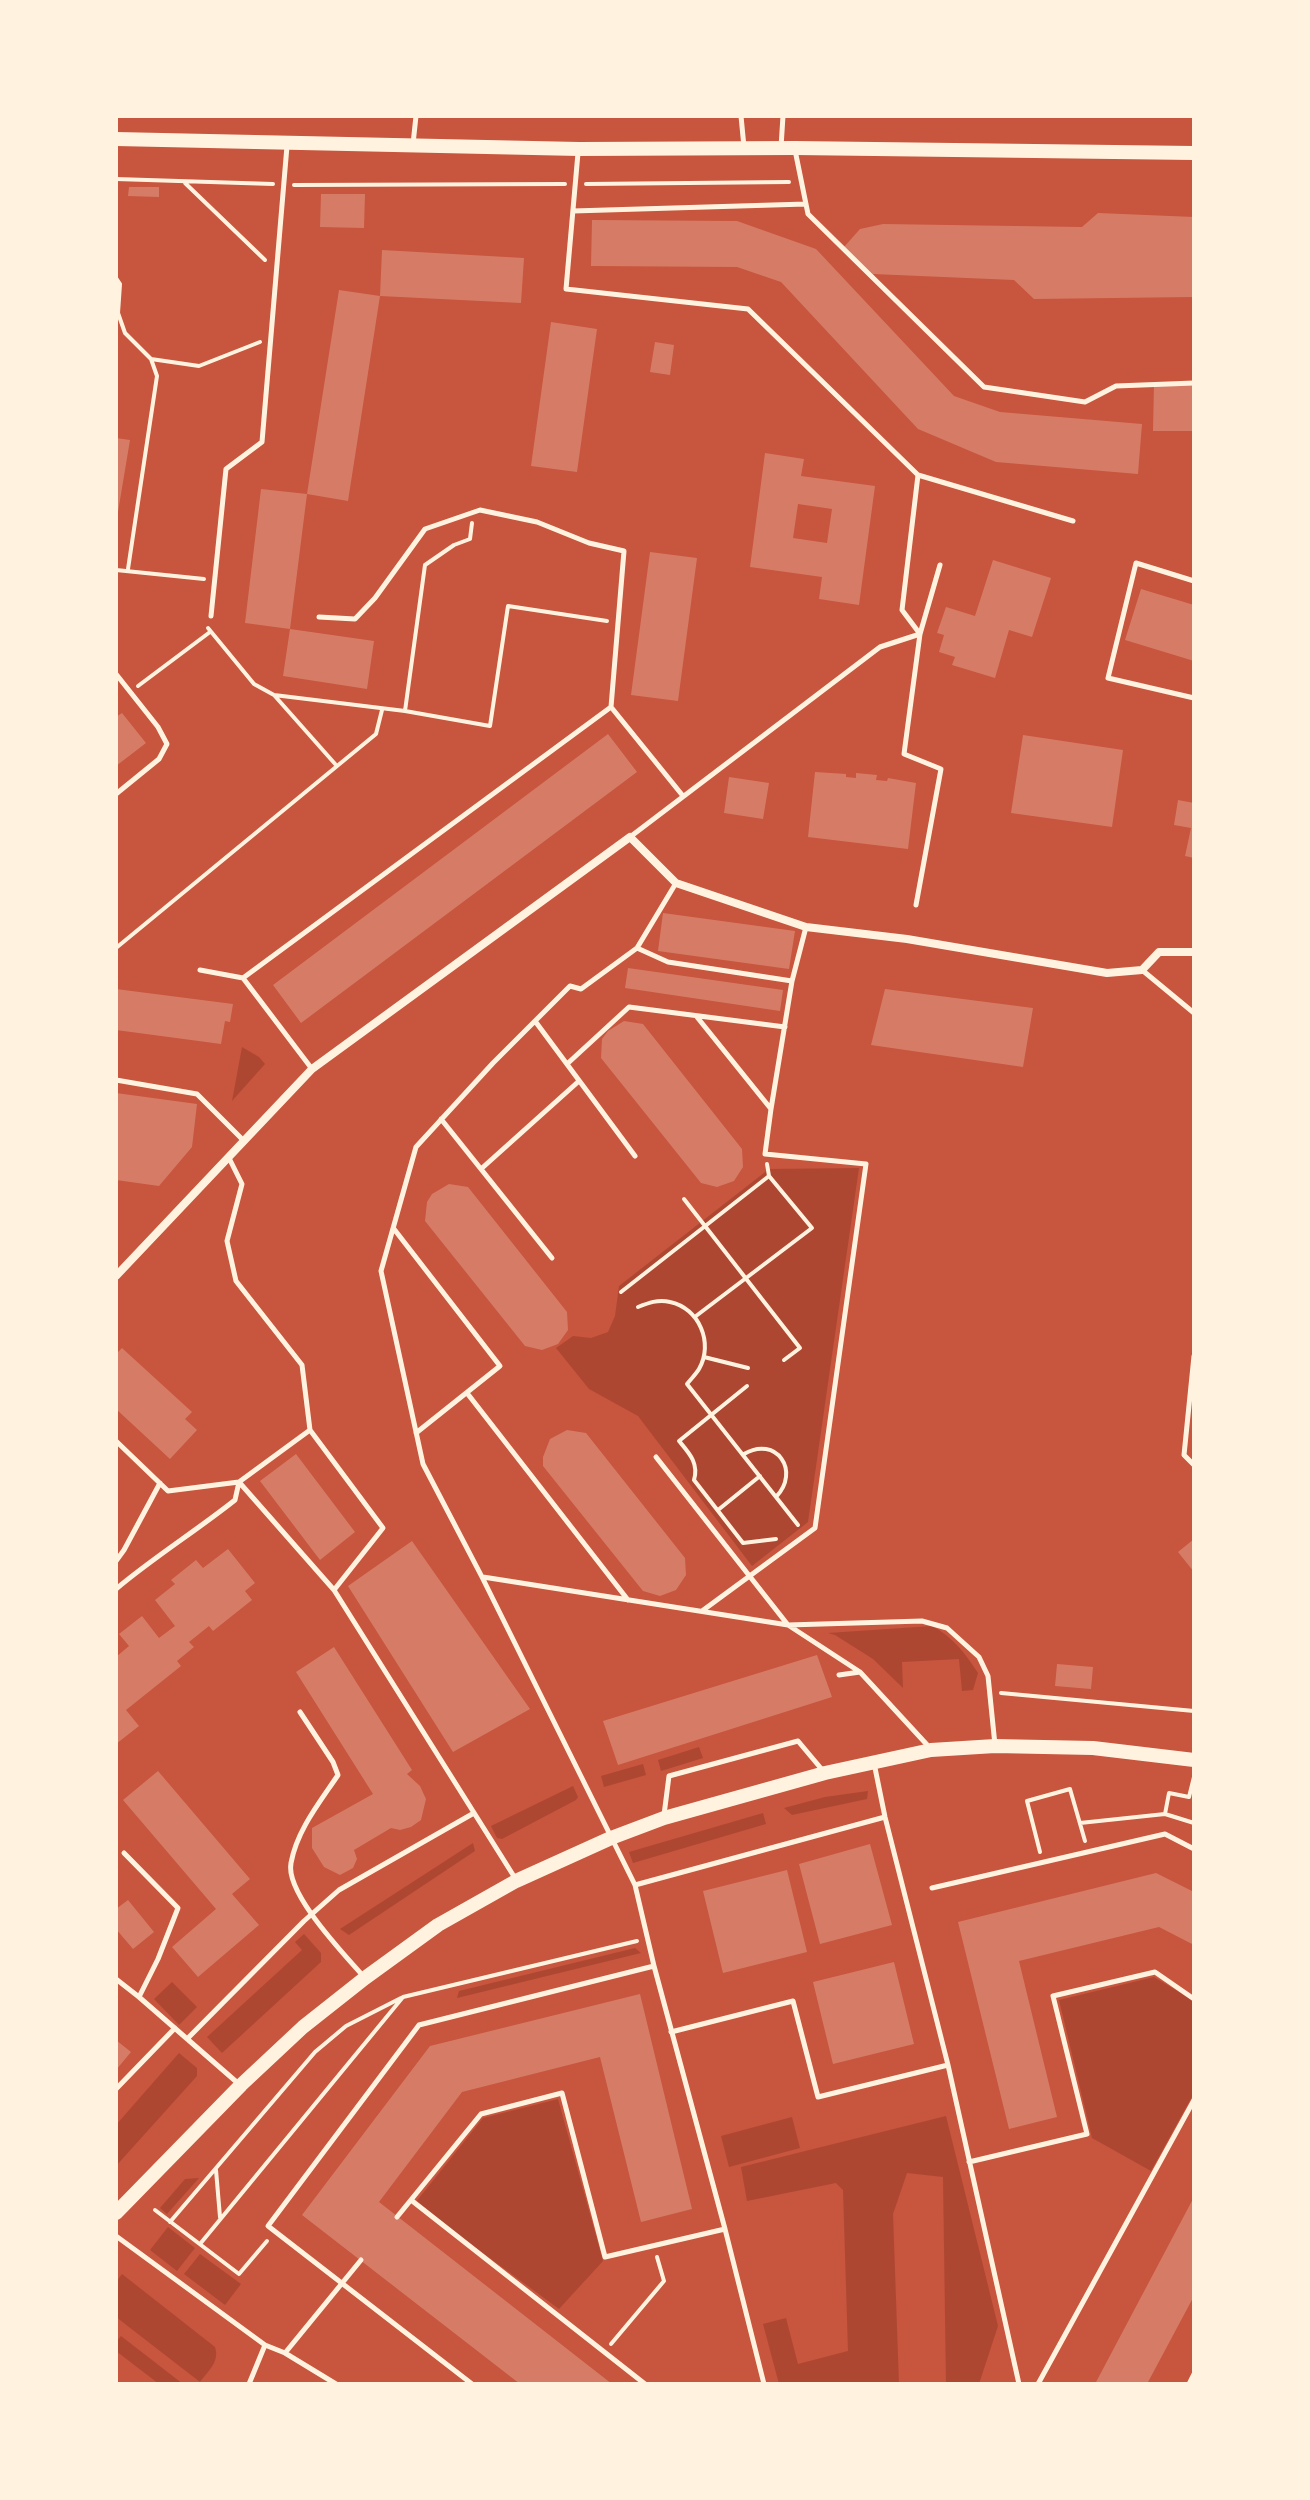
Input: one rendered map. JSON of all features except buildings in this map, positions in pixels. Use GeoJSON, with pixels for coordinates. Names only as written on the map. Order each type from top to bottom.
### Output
{"type":"FeatureCollection","features":[{"type":"Feature","properties":{"kind":"main road"},"geometry":{"type":"LineString","coordinates":[[116,139],[579,149],[1194,153]]}},
{"type":"Feature","properties":{"kind":"main road"},"geometry":{"type":"LineString","coordinates":[[117,2209],[303,2027],[365,1978],[438,1925],[516,1881],[611,1838],[664,1818],[825,1773],[931,1750],[995,1746],[1093,1748],[1194,1760]]}},
{"type":"Feature","properties":{"kind":"street"},"geometry":{"type":"LineString","coordinates":[[116,1276],[312,1069],[630,837],[676,883],[806,927],[907,939],[1107,973],[1142,970],[1159,952],[1194,952]]}},
{"type":"Feature","properties":{"kind":"lane"},"geometry":{"type":"LineString","coordinates":[[413,145],[416,116]]}},
{"type":"Feature","properties":{"kind":"lane"},"geometry":{"type":"LineString","coordinates":[[741,116],[744,148]]}},
{"type":"Feature","properties":{"kind":"lane"},"geometry":{"type":"LineString","coordinates":[[783,116],[788,148],[801,182],[808,214],[984,387],[1085,402],[1116,386],[1194,383]]}},
{"type":"Feature","properties":{"kind":"lane"},"geometry":{"type":"LineString","coordinates":[[211,616],[226,469],[262,442],[287,142]]}},
{"type":"Feature","properties":{"kind":"lane"},"geometry":{"type":"LineString","coordinates":[[579,149],[566,289],[748,309],[918,475],[1073,521]]}},
{"type":"Feature","properties":{"kind":"lane"},"geometry":{"type":"LineString","coordinates":[[573,211],[806,204]]}},
{"type":"Feature","properties":{"kind":"lane"},"geometry":{"type":"LineString","coordinates":[[918,475],[902,610],[920,634]]}},
{"type":"Feature","properties":{"kind":"lane"},"geometry":{"type":"LineString","coordinates":[[319,617],[355,619],[375,598],[425,529],[480,510],[537,522],[589,543],[624,551],[611,707],[683,796]]}},
{"type":"Feature","properties":{"kind":"lane"},"geometry":{"type":"LineString","coordinates":[[1194,581],[1136,563],[1108,678],[1194,698]]}},
{"type":"Feature","properties":{"kind":"lane"},"geometry":{"type":"LineString","coordinates":[[916,905],[941,769],[904,754],[920,634],[940,565]]}},
{"type":"Feature","properties":{"kind":"lane"},"geometry":{"type":"LineString","coordinates":[[630,837],[880,647],[920,634]]}},
{"type":"Feature","properties":{"kind":"lane"},"geometry":{"type":"LineString","coordinates":[[116,674],[158,727],[167,744],[159,759],[116,794]]}},
{"type":"Feature","properties":{"kind":"lane"},"geometry":{"type":"LineString","coordinates":[[243,978],[611,707]]}},
{"type":"Feature","properties":{"kind":"lane"},"geometry":{"type":"LineString","coordinates":[[676,883],[637,948],[581,989],[570,986],[416,1147],[381,1271],[423,1464],[635,1885],[764,2384]]}},
{"type":"Feature","properties":{"kind":"lane"},"geometry":{"type":"LineString","coordinates":[[702,1611],[815,1528],[866,1164],[765,1154],[792,981],[806,927]]}},
{"type":"Feature","properties":{"kind":"lane"},"geometry":{"type":"LineString","coordinates":[[637,948],[668,962],[792,981]]}},
{"type":"Feature","properties":{"kind":"lane"},"geometry":{"type":"LineString","coordinates":[[200,970],[243,978],[312,1069]]}},
{"type":"Feature","properties":{"kind":"lane"},"geometry":{"type":"LineString","coordinates":[[1142,970],[1194,1013]]}},
{"type":"Feature","properties":{"kind":"lane"},"geometry":{"type":"LineString","coordinates":[[567,1064],[629,1007],[785,1027]]}},
{"type":"Feature","properties":{"kind":"lane"},"geometry":{"type":"LineString","coordinates":[[697,1017],[771,1109]]}},
{"type":"Feature","properties":{"kind":"lane"},"geometry":{"type":"LineString","coordinates":[[535,1021],[635,1156]]}},
{"type":"Feature","properties":{"kind":"lane"},"geometry":{"type":"LineString","coordinates":[[116,1080],[197,1094],[243,1140]]}},
{"type":"Feature","properties":{"kind":"lane"},"geometry":{"type":"LineString","coordinates":[[481,1169],[579,1081]]}},
{"type":"Feature","properties":{"kind":"lane"},"geometry":{"type":"LineString","coordinates":[[441,1119],[552,1258]]}},
{"type":"Feature","properties":{"kind":"lane"},"geometry":{"type":"LineString","coordinates":[[229,1158],[242,1184],[227,1241],[236,1281],[302,1365],[310,1430],[383,1528],[334,1590]]}},
{"type":"Feature","properties":{"kind":"lane"},"geometry":{"type":"LineString","coordinates":[[393,1229],[500,1366],[416,1433]]}},
{"type":"Feature","properties":{"kind":"lane"},"geometry":{"type":"LineString","coordinates":[[1194,1356],[1184,1455],[1194,1465]]}},
{"type":"Feature","properties":{"kind":"lane"},"geometry":{"type":"LineString","coordinates":[[467,1393],[628,1600]]}},
{"type":"Feature","properties":{"kind":"lane"},"geometry":{"type":"LineString","coordinates":[[116,1441],[168,1491],[239,1482],[310,1430]]}},
{"type":"Feature","properties":{"kind":"lane"},"geometry":{"type":"LineString","coordinates":[[656,1457],[788,1625],[860,1672],[931,1750]]}},
{"type":"Feature","properties":{"kind":"lane"},"geometry":{"type":"LineString","coordinates":[[116,1589],[235,1500],[239,1482]]}},
{"type":"Feature","properties":{"kind":"lane"},"geometry":{"type":"LineString","coordinates":[[239,1482],[334,1590],[516,1881]]}},
{"type":"Feature","properties":{"kind":"lane"},"geometry":{"type":"LineString","coordinates":[[116,1561],[160,1483]]}},
{"type":"Feature","properties":{"kind":"lane"},"geometry":{"type":"LineString","coordinates":[[482,1577],[788,1625],[922,1621],[947,1628],[979,1657],[988,1676],[995,1746]]}},
{"type":"Feature","properties":{"kind":"lane"},"geometry":{"type":"LineString","coordinates":[[839,1675],[860,1672]]}},
{"type":"Feature","properties":{"kind":"lane"},"geometry":{"type":"LineString","coordinates":[[300,1712],[333,1762],[338,1775],[300,1833],[290,1867],[298,1895],[365,1978]]}},
{"type":"Feature","properties":{"kind":"lane"},"geometry":{"type":"LineString","coordinates":[[664,1818],[669,1776],[798,1741],[825,1773]]}},
{"type":"Feature","properties":{"kind":"lane"},"geometry":{"type":"LineString","coordinates":[[873,1762],[948,2065],[1019,2384]]}},
{"type":"Feature","properties":{"kind":"lane"},"geometry":{"type":"LineString","coordinates":[[187,2039],[339,1890],[474,1813]]}},
{"type":"Feature","properties":{"kind":"lane"},"geometry":{"type":"LineString","coordinates":[[635,1885],[885,1817]]}},
{"type":"Feature","properties":{"kind":"lane"},"geometry":{"type":"LineString","coordinates":[[932,1888],[1165,1834],[1194,1849]]}},
{"type":"Feature","properties":{"kind":"lane"},"geometry":{"type":"LineString","coordinates":[[124,1853],[178,1908],[139,1997]]}},
{"type":"Feature","properties":{"kind":"lane"},"geometry":{"type":"LineString","coordinates":[[472,2384],[268,2226],[419,2025],[654,1966]]}},
{"type":"Feature","properties":{"kind":"lane"},"geometry":{"type":"LineString","coordinates":[[969,2162],[1087,2134],[1053,1996],[1155,1972],[1194,1999]]}},
{"type":"Feature","properties":{"kind":"lane"},"geometry":{"type":"LineString","coordinates":[[116,1979],[241,2085]]}},
{"type":"Feature","properties":{"kind":"lane"},"geometry":{"type":"LineString","coordinates":[[671,2032],[793,2001],[818,2097],[948,2065]]}},
{"type":"Feature","properties":{"kind":"lane"},"geometry":{"type":"LineString","coordinates":[[116,2089],[175,2028]]}},
{"type":"Feature","properties":{"kind":"lane"},"geometry":{"type":"LineString","coordinates":[[397,2217],[481,2114],[562,2093],[605,2257],[725,2229]]}},
{"type":"Feature","properties":{"kind":"lane"},"geometry":{"type":"LineString","coordinates":[[1038,2384],[1194,2100]]}},
{"type":"Feature","properties":{"kind":"lane"},"geometry":{"type":"LineString","coordinates":[[411,2200],[645,2384]]}},
{"type":"Feature","properties":{"kind":"lane"},"geometry":{"type":"LineString","coordinates":[[116,2236],[265,2345],[285,2353],[336,2384]]}},
{"type":"Feature","properties":{"kind":"lane"},"geometry":{"type":"LineString","coordinates":[[285,2353],[361,2260]]}},
{"type":"Feature","properties":{"kind":"lane"},"geometry":{"type":"LineString","coordinates":[[249,2384],[265,2345]]}},
{"type":"Feature","properties":{"kind":"lane"},"geometry":{"type":"LineString","coordinates":[[1189,2384],[1194,2374]]}},
{"type":"Feature","properties":{"kind":"path"},"geometry":{"type":"LineString","coordinates":[[116,179],[283,185],[801,182]]}},
{"type":"Feature","properties":{"kind":"path"},"geometry":{"type":"LineString","coordinates":[[183,181],[276,271]]}},
{"type":"Feature","properties":{"kind":"path"},"geometry":{"type":"LineString","coordinates":[[116,278],[120,284],[118,313],[125,333],[151,359],[157,376],[128,569]]}},
{"type":"Feature","properties":{"kind":"path"},"geometry":{"type":"LineString","coordinates":[[151,359],[199,366],[271,339]]}},
{"type":"Feature","properties":{"kind":"path"},"geometry":{"type":"LineString","coordinates":[[405,711],[425,565],[454,545],[470,539],[473,513]]}},
{"type":"Feature","properties":{"kind":"path"},"geometry":{"type":"LineString","coordinates":[[116,570],[214,580]]}},
{"type":"Feature","properties":{"kind":"path"},"geometry":{"type":"LineString","coordinates":[[274,695],[405,711],[490,726],[508,606],[617,623]]}},
{"type":"Feature","properties":{"kind":"path"},"geometry":{"type":"LineString","coordinates":[[211,616],[207,625],[210,632],[254,684],[274,695],[336,765]]}},
{"type":"Feature","properties":{"kind":"path"},"geometry":{"type":"LineString","coordinates":[[130,692],[210,632]]}},
{"type":"Feature","properties":{"kind":"path"},"geometry":{"type":"LineString","coordinates":[[116,948],[376,734],[382,709]]}},
{"type":"Feature","properties":{"kind":"path"},"geometry":{"type":"LineString","coordinates":[[695,1317],[812,1228],[769,1176],[765,1154]]}},
{"type":"Feature","properties":{"kind":"path"},"geometry":{"type":"LineString","coordinates":[[621,1292],[769,1176]]}},
{"type":"Feature","properties":{"kind":"path"},"geometry":{"type":"LineString","coordinates":[[684,1199],[800,1348],[784,1360]]}},
{"type":"Feature","properties":{"kind":"path"},"geometry":{"type":"LineString","coordinates":[[638,1307],[652,1301],[668,1301],[683,1307],[695,1317],[706,1343],[699,1370],[687,1384],[805,1533]]}},
{"type":"Feature","properties":{"kind":"path"},"geometry":{"type":"LineString","coordinates":[[704,1357],[748,1368]]}},
{"type":"Feature","properties":{"kind":"path"},"geometry":{"type":"LineString","coordinates":[[747,1386],[679,1441],[695,1463],[694,1480],[743,1543],[785,1538]]}},
{"type":"Feature","properties":{"kind":"path"},"geometry":{"type":"LineString","coordinates":[[743,1454],[755,1448],[764,1448],[780,1456],[787,1472],[786,1482],[776,1497]]}},
{"type":"Feature","properties":{"kind":"path"},"geometry":{"type":"LineString","coordinates":[[717,1510],[760,1476]]}},
{"type":"Feature","properties":{"kind":"path"},"geometry":{"type":"LineString","coordinates":[[989,1692],[1194,1711]]}},
{"type":"Feature","properties":{"kind":"path"},"geometry":{"type":"LineString","coordinates":[[1165,1814],[1169,1793],[1189,1797],[1194,1777]]}},
{"type":"Feature","properties":{"kind":"path"},"geometry":{"type":"LineString","coordinates":[[1043,1862],[1027,1801],[1070,1789],[1088,1851]]}},
{"type":"Feature","properties":{"kind":"path"},"geometry":{"type":"LineString","coordinates":[[1080,1823],[1165,1814],[1194,1823]]}},
{"type":"Feature","properties":{"kind":"path"},"geometry":{"type":"LineString","coordinates":[[170,2222],[315,2052],[346,2026],[403,1997]]}},
{"type":"Feature","properties":{"kind":"path"},"geometry":{"type":"LineString","coordinates":[[216,2169],[220,2220]]}},
{"type":"Feature","properties":{"kind":"path"},"geometry":{"type":"LineString","coordinates":[[155,2210],[239,2274],[275,2232]]}},
{"type":"Feature","properties":{"kind":"path"},"geometry":{"type":"LineString","coordinates":[[605,2352],[664,2281],[654,2246]]}},
{"type":"Feature","properties":{"kind":"shaded area"},"geometry":{"type":"Polygon","coordinates":[[[242,1047],[265,1064],[232,1101],[242,1047]]]}},
{"type":"Feature","properties":{"kind":"shaded area"},"geometry":{"type":"Polygon","coordinates":[[[859,1168],[808,1522],[752,1566],[638,1416],[589,1389],[556,1348],[573,1336],[591,1338],[608,1332],[615,1316],[619,1286],[769,1169],[859,1168]]]}},
{"type":"Feature","properties":{"kind":"shaded area"},"geometry":{"type":"Polygon","coordinates":[[[932,1626],[958,1646],[978,1673],[973,1690],[962,1691],[959,1659],[902,1662],[903,1688],[873,1659],[828,1633],[932,1626]]]}},
{"type":"Feature","properties":{"kind":"shaded area"},"geometry":{"type":"Polygon","coordinates":[[[699,1747],[703,1758],[661,1771],[658,1760],[699,1747]]]}},
{"type":"Feature","properties":{"kind":"shaded area"},"geometry":{"type":"Polygon","coordinates":[[[643,1764],[646,1775],[604,1787],[601,1776],[643,1764]]]}},
{"type":"Feature","properties":{"kind":"shaded area"},"geometry":{"type":"Polygon","coordinates":[[[573,1786],[578,1797],[576,1800],[502,1839],[497,1838],[491,1826],[573,1786]]]}},
{"type":"Feature","properties":{"kind":"shaded area"},"geometry":{"type":"Polygon","coordinates":[[[868,1791],[867,1799],[792,1815],[784,1808],[825,1797],[868,1791]]]}},
{"type":"Feature","properties":{"kind":"shaded area"},"geometry":{"type":"Polygon","coordinates":[[[763,1813],[766,1824],[633,1863],[629,1852],[763,1813]]]}},
{"type":"Feature","properties":{"kind":"shaded area"},"geometry":{"type":"Polygon","coordinates":[[[473,1843],[475,1851],[349,1935],[340,1929],[473,1843]]]}},
{"type":"Feature","properties":{"kind":"shaded area"},"geometry":{"type":"Polygon","coordinates":[[[304,1934],[321,1953],[321,1962],[222,2053],[207,2037],[302,1950],[295,1942],[304,1934]]]}},
{"type":"Feature","properties":{"kind":"shaded area"},"geometry":{"type":"Polygon","coordinates":[[[635,1948],[641,1953],[457,1998],[459,1991],[635,1948]]]}},
{"type":"Feature","properties":{"kind":"shaded area"},"geometry":{"type":"Polygon","coordinates":[[[1154,1977],[1194,2001],[1194,2093],[1151,2171],[1092,2138],[1059,2000],[1154,1977]]]}},
{"type":"Feature","properties":{"kind":"shaded area"},"geometry":{"type":"Polygon","coordinates":[[[172,1982],[197,2007],[179,2025],[154,1999],[172,1982]]]}},
{"type":"Feature","properties":{"kind":"shaded area"},"geometry":{"type":"Polygon","coordinates":[[[179,2053],[197,2068],[197,2076],[116,2166],[116,2125],[179,2053]]]}},
{"type":"Feature","properties":{"kind":"shaded area"},"geometry":{"type":"Polygon","coordinates":[[[558,2099],[603,2261],[559,2309],[415,2203],[483,2118],[558,2099]]]}},
{"type":"Feature","properties":{"kind":"shaded area"},"geometry":{"type":"Polygon","coordinates":[[[946,2116],[998,2326],[979,2384],[946,2384],[943,2177],[907,2173],[893,2214],[899,2384],[779,2384],[763,2324],[786,2318],[798,2364],[848,2351],[843,2190],[836,2183],[747,2201],[741,2167],[946,2116]]]}},
{"type":"Feature","properties":{"kind":"shaded area"},"geometry":{"type":"Polygon","coordinates":[[[792,2117],[800,2148],[729,2167],[721,2136],[792,2117]]]}},
{"type":"Feature","properties":{"kind":"shaded area"},"geometry":{"type":"Polygon","coordinates":[[[199,2178],[167,2214],[160,2208],[185,2179],[199,2178]]]}},
{"type":"Feature","properties":{"kind":"shaded area"},"geometry":{"type":"Polygon","coordinates":[[[168,2227],[195,2248],[177,2271],[150,2250],[168,2227]]]}},
{"type":"Feature","properties":{"kind":"shaded area"},"geometry":{"type":"Polygon","coordinates":[[[200,2254],[241,2284],[225,2305],[184,2274],[200,2254]]]}},
{"type":"Feature","properties":{"kind":"shaded area"},"geometry":{"type":"Polygon","coordinates":[[[122,2274],[215,2347],[215,2362],[200,2382],[116,2317],[116,2282],[122,2274]]]}},
{"type":"Feature","properties":{"kind":"shaded area"},"geometry":{"type":"Polygon","coordinates":[[[121,2336],[183,2384],[159,2384],[116,2351],[116,2342],[121,2336]]]}}]}
